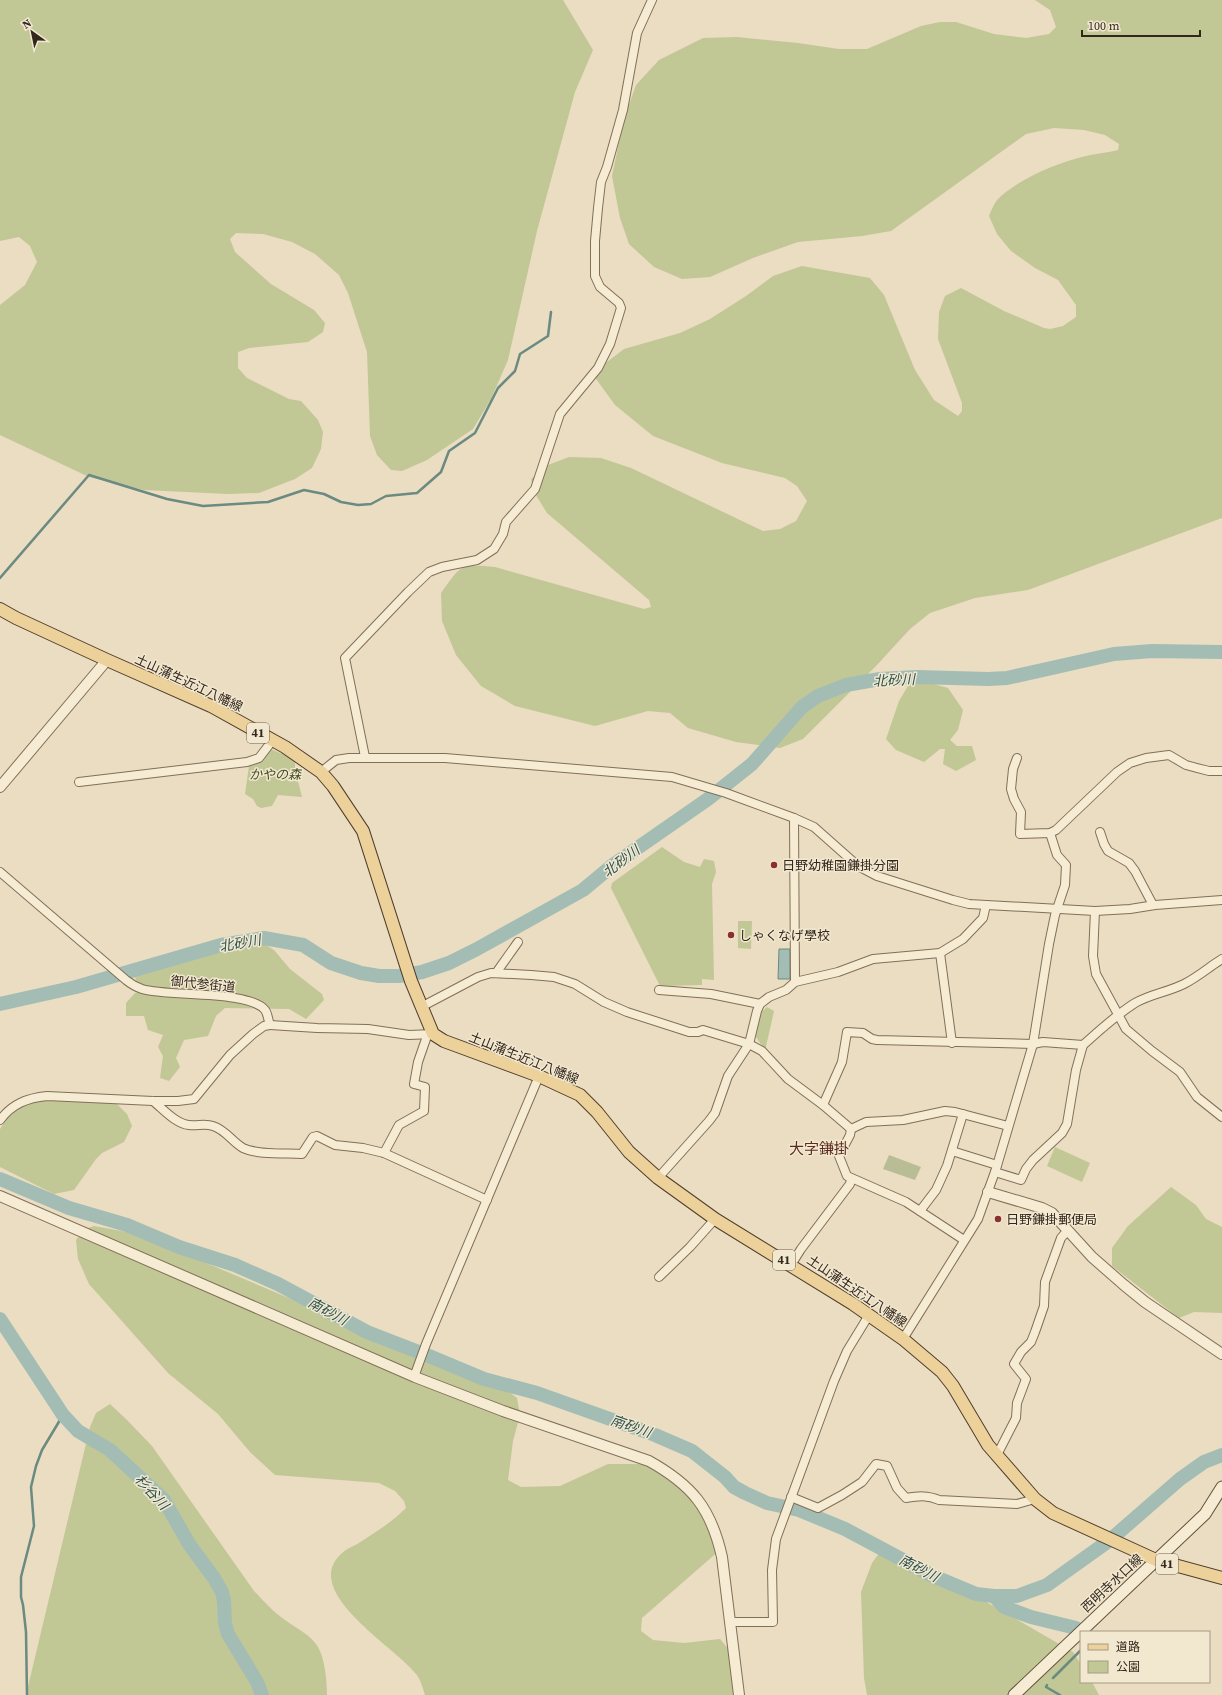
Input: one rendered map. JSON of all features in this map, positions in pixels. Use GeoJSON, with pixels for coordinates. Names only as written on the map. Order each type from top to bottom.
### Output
{"type":"FeatureCollection","features":[{"type":"Feature","properties":{"kind":"main road","name":"土山蒲生近江八幡線"},"geometry":{"type":"LineString","coordinates":[[0,609],[16,618],[107,660],[211,706],[299,756],[321,772],[333,786],[363,831],[430,1035],[539,1076],[580,1095],[597,1112],[629,1152],[658,1178],[715,1219],[853,1304],[903,1339],[942,1372],[953,1386],[988,1445],[1035,1499],[1053,1513],[1156,1560],[1222,1578]]}},
{"type":"Feature","properties":{"kind":"main road","name":"西明寺水口線"},"geometry":{"type":"LineString","coordinates":[[1081,1631],[1205,1514],[1222,1487]]}},
{"type":"Feature","properties":{"kind":"main road","name":"西明寺水口線"},"geometry":{"type":"LineString","coordinates":[[1014,1695],[1080,1632]]}},
{"type":"Feature","properties":{"kind":"street"},"geometry":{"type":"LineString","coordinates":[[364,757],[345,658],[429,572],[442,567],[477,560],[494,549],[501,540],[506,522],[535,489],[560,414],[598,368],[610,344],[621,308],[619,303],[600,286],[595,276],[595,241],[601,182],[607,167],[623,110],[637,33],[652,0]]}},
{"type":"Feature","properties":{"kind":"street"},"geometry":{"type":"LineString","coordinates":[[0,787],[107,660]]}},
{"type":"Feature","properties":{"kind":"street"},"geometry":{"type":"LineString","coordinates":[[79,782],[247,762],[259,758],[272,741]]}},
{"type":"Feature","properties":{"kind":"street"},"geometry":{"type":"LineString","coordinates":[[1016,758],[1011,788],[1014,799],[1021,812],[1020,834],[1050,833],[1056,830],[1117,772],[1130,763],[1146,758],[1169,756],[1186,765],[1209,771],[1222,771]]}},
{"type":"Feature","properties":{"kind":"street"},"geometry":{"type":"LineString","coordinates":[[321,772],[336,760],[364,757],[445,758],[672,777],[726,793],[794,818],[814,827],[858,866],[877,876],[953,900],[986,905],[1095,911],[1141,908],[1153,905],[1222,901]]}},
{"type":"Feature","properties":{"kind":"street"},"geometry":{"type":"LineString","coordinates":[[794,818],[795,982]]}},
{"type":"Feature","properties":{"kind":"street"},"geometry":{"type":"LineString","coordinates":[[1100,832],[1104,844],[1108,850],[1129,863],[1135,871],[1153,905]]}},
{"type":"Feature","properties":{"kind":"street"},"geometry":{"type":"LineString","coordinates":[[903,1339],[978,1218],[996,1169],[1033,1044],[1049,944],[1065,885],[1066,865],[1057,855],[1050,833]]}},
{"type":"Feature","properties":{"kind":"street","name":"御代参街道"},"geometry":{"type":"LineString","coordinates":[[0,872],[126,980],[142,989],[217,996],[253,1003],[266,1011],[270,1025]]}},
{"type":"Feature","properties":{"kind":"street"},"geometry":{"type":"LineString","coordinates":[[658,1178],[712,1117],[728,1076],[749,1044],[760,1004],[769,997],[786,990],[795,982],[838,972],[873,959],[940,953],[963,939],[983,918],[986,905]]}},
{"type":"Feature","properties":{"kind":"street"},"geometry":{"type":"LineString","coordinates":[[1095,911],[1093,956],[1096,974],[1126,1029],[1180,1072],[1198,1098],[1222,1117]]}},
{"type":"Feature","properties":{"kind":"street"},"geometry":{"type":"LineString","coordinates":[[496,973],[518,942]]}},
{"type":"Feature","properties":{"kind":"street"},"geometry":{"type":"LineString","coordinates":[[940,953],[952,1043]]}},
{"type":"Feature","properties":{"kind":"street"},"geometry":{"type":"LineString","coordinates":[[952,1151],[1021,1180],[1033,1160],[1062,1133],[1067,1124],[1076,1070],[1083,1045],[1118,1015],[1143,999],[1183,984],[1222,959]]}},
{"type":"Feature","properties":{"kind":"street"},"geometry":{"type":"LineString","coordinates":[[422,1007],[478,977],[491,973],[554,977],[575,984],[604,1002],[627,1012],[689,1032],[704,1030],[749,1044],[762,1051],[795,1085],[823,1105],[851,1129]]}},
{"type":"Feature","properties":{"kind":"street"},"geometry":{"type":"LineString","coordinates":[[659,990],[711,994],[760,1004]]}},
{"type":"Feature","properties":{"kind":"street"},"geometry":{"type":"LineString","coordinates":[[0,1120],[14,1106],[31,1097],[47,1096],[153,1101],[178,1101],[194,1099],[230,1054],[264,1026],[270,1025],[368,1030],[409,1035],[430,1035],[418,1062],[414,1084],[425,1087],[424,1111],[399,1125],[384,1153]]}},
{"type":"Feature","properties":{"kind":"street"},"geometry":{"type":"LineString","coordinates":[[823,1105],[842,1062],[847,1032],[863,1033],[872,1039],[877,1040],[926,1040],[952,1043],[1033,1044],[1043,1042],[1083,1045]]}},
{"type":"Feature","properties":{"kind":"street"},"geometry":{"type":"LineString","coordinates":[[414,1377],[426,1344],[539,1076]]}},
{"type":"Feature","properties":{"kind":"street"},"geometry":{"type":"LineString","coordinates":[[153,1101],[179,1122],[187,1125],[205,1124],[215,1126],[224,1131],[237,1144],[253,1151],[302,1154],[313,1137],[317,1136],[335,1145],[363,1148],[384,1153],[487,1200]]}},
{"type":"Feature","properties":{"kind":"street"},"geometry":{"type":"LineString","coordinates":[[851,1129],[866,1122],[903,1120],[945,1111],[963,1114],[1008,1126]]}},
{"type":"Feature","properties":{"kind":"street"},"geometry":{"type":"LineString","coordinates":[[920,1211],[936,1190],[947,1166],[963,1114]]}},
{"type":"Feature","properties":{"kind":"street"},"geometry":{"type":"LineString","coordinates":[[851,1129],[850,1135],[839,1156],[847,1176],[906,1202],[964,1240]]}},
{"type":"Feature","properties":{"kind":"street"},"geometry":{"type":"LineString","coordinates":[[791,1265],[801,1249],[850,1184],[851,1179]]}},
{"type":"Feature","properties":{"kind":"street"},"geometry":{"type":"LineString","coordinates":[[988,1192],[1042,1208],[1052,1213],[1092,1257],[1124,1285],[1145,1302],[1222,1354]]}},
{"type":"Feature","properties":{"kind":"street"},"geometry":{"type":"LineString","coordinates":[[0,1196],[414,1377],[502,1411],[649,1461],[666,1470],[684,1483],[697,1497],[709,1517],[718,1537],[722,1557],[739,1695]]}},
{"type":"Feature","properties":{"kind":"street"},"geometry":{"type":"LineString","coordinates":[[659,1277],[690,1247],[715,1219]]}},
{"type":"Feature","properties":{"kind":"street"},"geometry":{"type":"LineString","coordinates":[[997,1455],[1016,1418],[1017,1403],[1026,1379],[1014,1364],[1016,1359],[1031,1342],[1044,1306],[1045,1282],[1060,1238],[1068,1230]]}},
{"type":"Feature","properties":{"kind":"street"},"geometry":{"type":"LineString","coordinates":[[730,1622],[774,1622],[772,1570],[776,1539],[834,1381],[847,1351],[869,1316]]}},
{"type":"Feature","properties":{"kind":"street"},"geometry":{"type":"LineString","coordinates":[[790,1498],[818,1508],[862,1482],[876,1464],[887,1466],[897,1488],[906,1498],[931,1496],[939,1500],[995,1504],[1017,1504],[1035,1499]]}},
{"type":"Feature","properties":{"kind":"green space"},"geometry":{"type":"Polygon","coordinates":[[[0,0],[563,0],[593,50],[575,92],[537,231],[508,360],[491,399],[473,429],[427,460],[402,471],[391,470],[377,455],[370,436],[367,352],[348,293],[339,275],[315,254],[292,242],[263,234],[236,233],[230,239],[235,252],[271,284],[314,310],[325,323],[323,332],[308,342],[249,348],[238,352],[238,368],[247,378],[289,399],[301,401],[318,420],[323,432],[321,449],[312,468],[295,479],[259,493],[228,494],[144,490],[89,477],[0,435],[0,305],[25,285],[37,262],[30,246],[19,237],[0,241],[0,0]]]}},
{"type":"Feature","properties":{"kind":"green space"},"geometry":{"type":"Polygon","coordinates":[[[1035,0],[1222,0],[1222,518],[1028,590],[975,598],[930,613],[910,629],[876,666],[803,739],[780,748],[736,742],[688,728],[670,713],[648,711],[595,726],[515,706],[481,686],[456,655],[442,621],[441,593],[462,568],[474,566],[495,567],[644,609],[651,607],[649,600],[547,513],[534,492],[531,479],[548,465],[569,457],[601,458],[631,468],[763,531],[780,529],[796,521],[807,501],[797,486],[785,478],[722,463],[653,436],[615,405],[594,376],[603,365],[624,349],[680,333],[710,319],[746,296],[773,276],[802,266],[870,278],[884,295],[915,370],[934,400],[958,416],[962,411],[962,403],[938,339],[939,312],[945,296],[961,288],[1004,311],[1044,328],[1050,329],[1063,326],[1076,317],[1076,305],[1058,280],[1035,268],[1011,251],[997,234],[989,216],[995,203],[1014,186],[1048,168],[1086,156],[1118,150],[1119,144],[1105,135],[1084,130],[1054,128],[1026,134],[891,231],[862,236],[798,242],[753,258],[710,277],[682,279],[654,267],[629,244],[620,218],[612,176],[624,119],[636,85],[659,60],[703,38],[737,37],[839,49],[867,49],[921,26],[940,22],[956,22],[994,34],[1026,38],[1049,34],[1056,27],[1050,10],[1035,0]]]}},
{"type":"Feature","properties":{"kind":"green space"},"geometry":{"type":"Polygon","coordinates":[[[911,681],[923,681],[948,688],[963,710],[958,730],[950,740],[957,746],[972,746],[976,760],[956,771],[943,764],[945,749],[940,749],[924,762],[896,750],[886,739],[899,701],[911,681]]]}},
{"type":"Feature","properties":{"kind":"green space","name":"かやの森"},"geometry":{"type":"Polygon","coordinates":[[[268,748],[295,759],[295,769],[302,797],[278,795],[272,806],[261,808],[257,806],[253,799],[245,794],[249,766],[261,759],[268,748]]]}},
{"type":"Feature","properties":{"kind":"green space"},"geometry":{"type":"Polygon","coordinates":[[[662,847],[684,862],[700,867],[704,859],[714,861],[716,872],[712,884],[714,980],[702,979],[702,985],[660,986],[611,888],[612,883],[662,847]]]}},
{"type":"Feature","properties":{"kind":"green space"},"geometry":{"type":"Polygon","coordinates":[[[738,921],[752,921],[751,949],[738,948],[738,921]]]}},
{"type":"Feature","properties":{"kind":"green space"},"geometry":{"type":"Polygon","coordinates":[[[260,941],[274,950],[290,969],[322,994],[324,1000],[306,1019],[289,1009],[225,1008],[216,1016],[208,1036],[184,1040],[176,1058],[180,1067],[169,1081],[160,1078],[163,1056],[158,1047],[163,1035],[148,1030],[144,1016],[126,1016],[126,1003],[135,993],[140,992],[135,977],[212,950],[260,941]]]}},
{"type":"Feature","properties":{"kind":"green space"},"geometry":{"type":"Polygon","coordinates":[[[767,1007],[774,1011],[765,1051],[755,1035],[759,1014],[767,1007]]]}},
{"type":"Feature","properties":{"kind":"green space"},"geometry":{"type":"Polygon","coordinates":[[[34,1098],[114,1101],[127,1114],[132,1126],[124,1142],[102,1153],[74,1190],[54,1194],[0,1167],[0,1129],[7,1118],[34,1098]]]}},
{"type":"Feature","properties":{"kind":"green space"},"geometry":{"type":"Polygon","coordinates":[[[1055,1147],[1090,1163],[1082,1182],[1047,1166],[1055,1147]]]}},
{"type":"Feature","properties":{"kind":"green space"},"geometry":{"type":"Polygon","coordinates":[[[889,1155],[921,1167],[915,1180],[883,1169],[889,1155]]]}},
{"type":"Feature","properties":{"kind":"green space"},"geometry":{"type":"Polygon","coordinates":[[[1171,1187],[1196,1205],[1206,1219],[1222,1227],[1222,1313],[1194,1312],[1179,1318],[1112,1266],[1112,1248],[1128,1226],[1171,1187]]]}},
{"type":"Feature","properties":{"kind":"green space"},"geometry":{"type":"Polygon","coordinates":[[[94,1226],[138,1234],[508,1391],[517,1398],[520,1415],[513,1441],[508,1480],[521,1487],[560,1486],[608,1464],[645,1464],[673,1475],[709,1514],[721,1549],[642,1618],[641,1631],[653,1640],[684,1643],[720,1639],[734,1656],[739,1695],[425,1695],[417,1675],[356,1619],[342,1602],[333,1585],[332,1569],[341,1554],[378,1531],[395,1518],[406,1508],[404,1501],[395,1491],[379,1483],[275,1475],[250,1452],[218,1414],[168,1373],[89,1284],[78,1259],[76,1240],[85,1229],[94,1226]]]}},
{"type":"Feature","properties":{"kind":"green space"},"geometry":{"type":"Polygon","coordinates":[[[110,1404],[152,1446],[254,1591],[276,1614],[307,1635],[318,1647],[324,1664],[327,1695],[26,1695],[90,1427],[96,1413],[110,1404]]]}},
{"type":"Feature","properties":{"kind":"green space"},"geometry":{"type":"Polygon","coordinates":[[[886,1544],[1073,1652],[1080,1662],[1080,1683],[1093,1683],[1099,1695],[867,1695],[864,1678],[861,1592],[872,1563],[886,1544]]]}},
{"type":"Feature","properties":{"kind":"water"},"geometry":{"type":"Polygon","coordinates":[[[779,949],[790,949],[790,979],[778,979],[779,949]]]}},
{"type":"Feature","properties":{"kind":"waterway"},"geometry":{"type":"LineString","coordinates":[[0,578],[89,475],[167,499],[203,506],[268,502],[304,490],[324,494],[341,502],[358,505],[371,504],[386,496],[417,493],[441,472],[449,451],[475,433],[498,388],[515,371],[520,354],[548,336],[551,312]]}},
{"type":"Feature","properties":{"kind":"waterway","name":"北砂川"},"geometry":{"type":"LineString","coordinates":[[0,1004],[76,987],[221,945],[264,938],[303,945],[331,963],[361,973],[379,976],[399,976],[422,972],[449,963],[477,949],[583,890],[613,865],[708,799],[752,764],[802,707],[818,696],[846,685],[880,679],[917,677],[988,679],[1007,678],[1114,654],[1152,651],[1222,652]]}},
{"type":"Feature","properties":{"kind":"waterway","name":"南砂川"},"geometry":{"type":"LineString","coordinates":[[0,1179],[69,1208],[127,1225],[179,1247],[235,1265],[278,1284],[367,1332],[484,1379],[537,1393],[655,1435],[692,1451],[725,1477],[734,1487],[745,1493],[767,1503],[799,1510],[845,1529],[933,1576],[976,1594],[1017,1596],[1047,1585],[1110,1540],[1180,1479],[1204,1462],[1222,1455]]}},
{"type":"Feature","properties":{"kind":"waterway","name":"杉谷川"},"geometry":{"type":"LineString","coordinates":[[0,1319],[63,1415],[78,1431],[110,1450],[164,1500],[189,1544],[214,1578],[222,1592],[225,1623],[228,1634],[257,1682],[262,1695]]}},
{"type":"Feature","properties":{"kind":"waterway"},"geometry":{"type":"LineString","coordinates":[[27,1695],[26,1632],[21,1597],[21,1577],[34,1526],[31,1487],[42,1450],[63,1415]]}},
{"type":"Feature","properties":{"kind":"waterway"},"geometry":{"type":"LineString","coordinates":[[994,1596],[1004,1607],[1031,1617],[1076,1628]]}},
{"type":"Feature","properties":{"kind":"waterway"},"geometry":{"type":"LineString","coordinates":[[1053,1678],[1080,1651]]}},
{"type":"Feature","properties":{"kind":"waterway"},"geometry":{"type":"LineString","coordinates":[[1047,1685],[1046,1687],[1060,1695]]}},
{"type":"Feature","properties":{"kind":"place","name":"日野幼稚園鎌掛分園"},"geometry":{"type":"Point","coordinates":[774,865]}},
{"type":"Feature","properties":{"kind":"place","name":"しゃくなげ學校"},"geometry":{"type":"Point","coordinates":[731,935]}},
{"type":"Feature","properties":{"kind":"place","name":"日野鎌掛郵便局"},"geometry":{"type":"Point","coordinates":[998,1219]}},
{"type":"Feature","properties":{"kind":"district","name":"大字鎌掛"},"geometry":{"type":"Point","coordinates":[819,1148]}}]}
